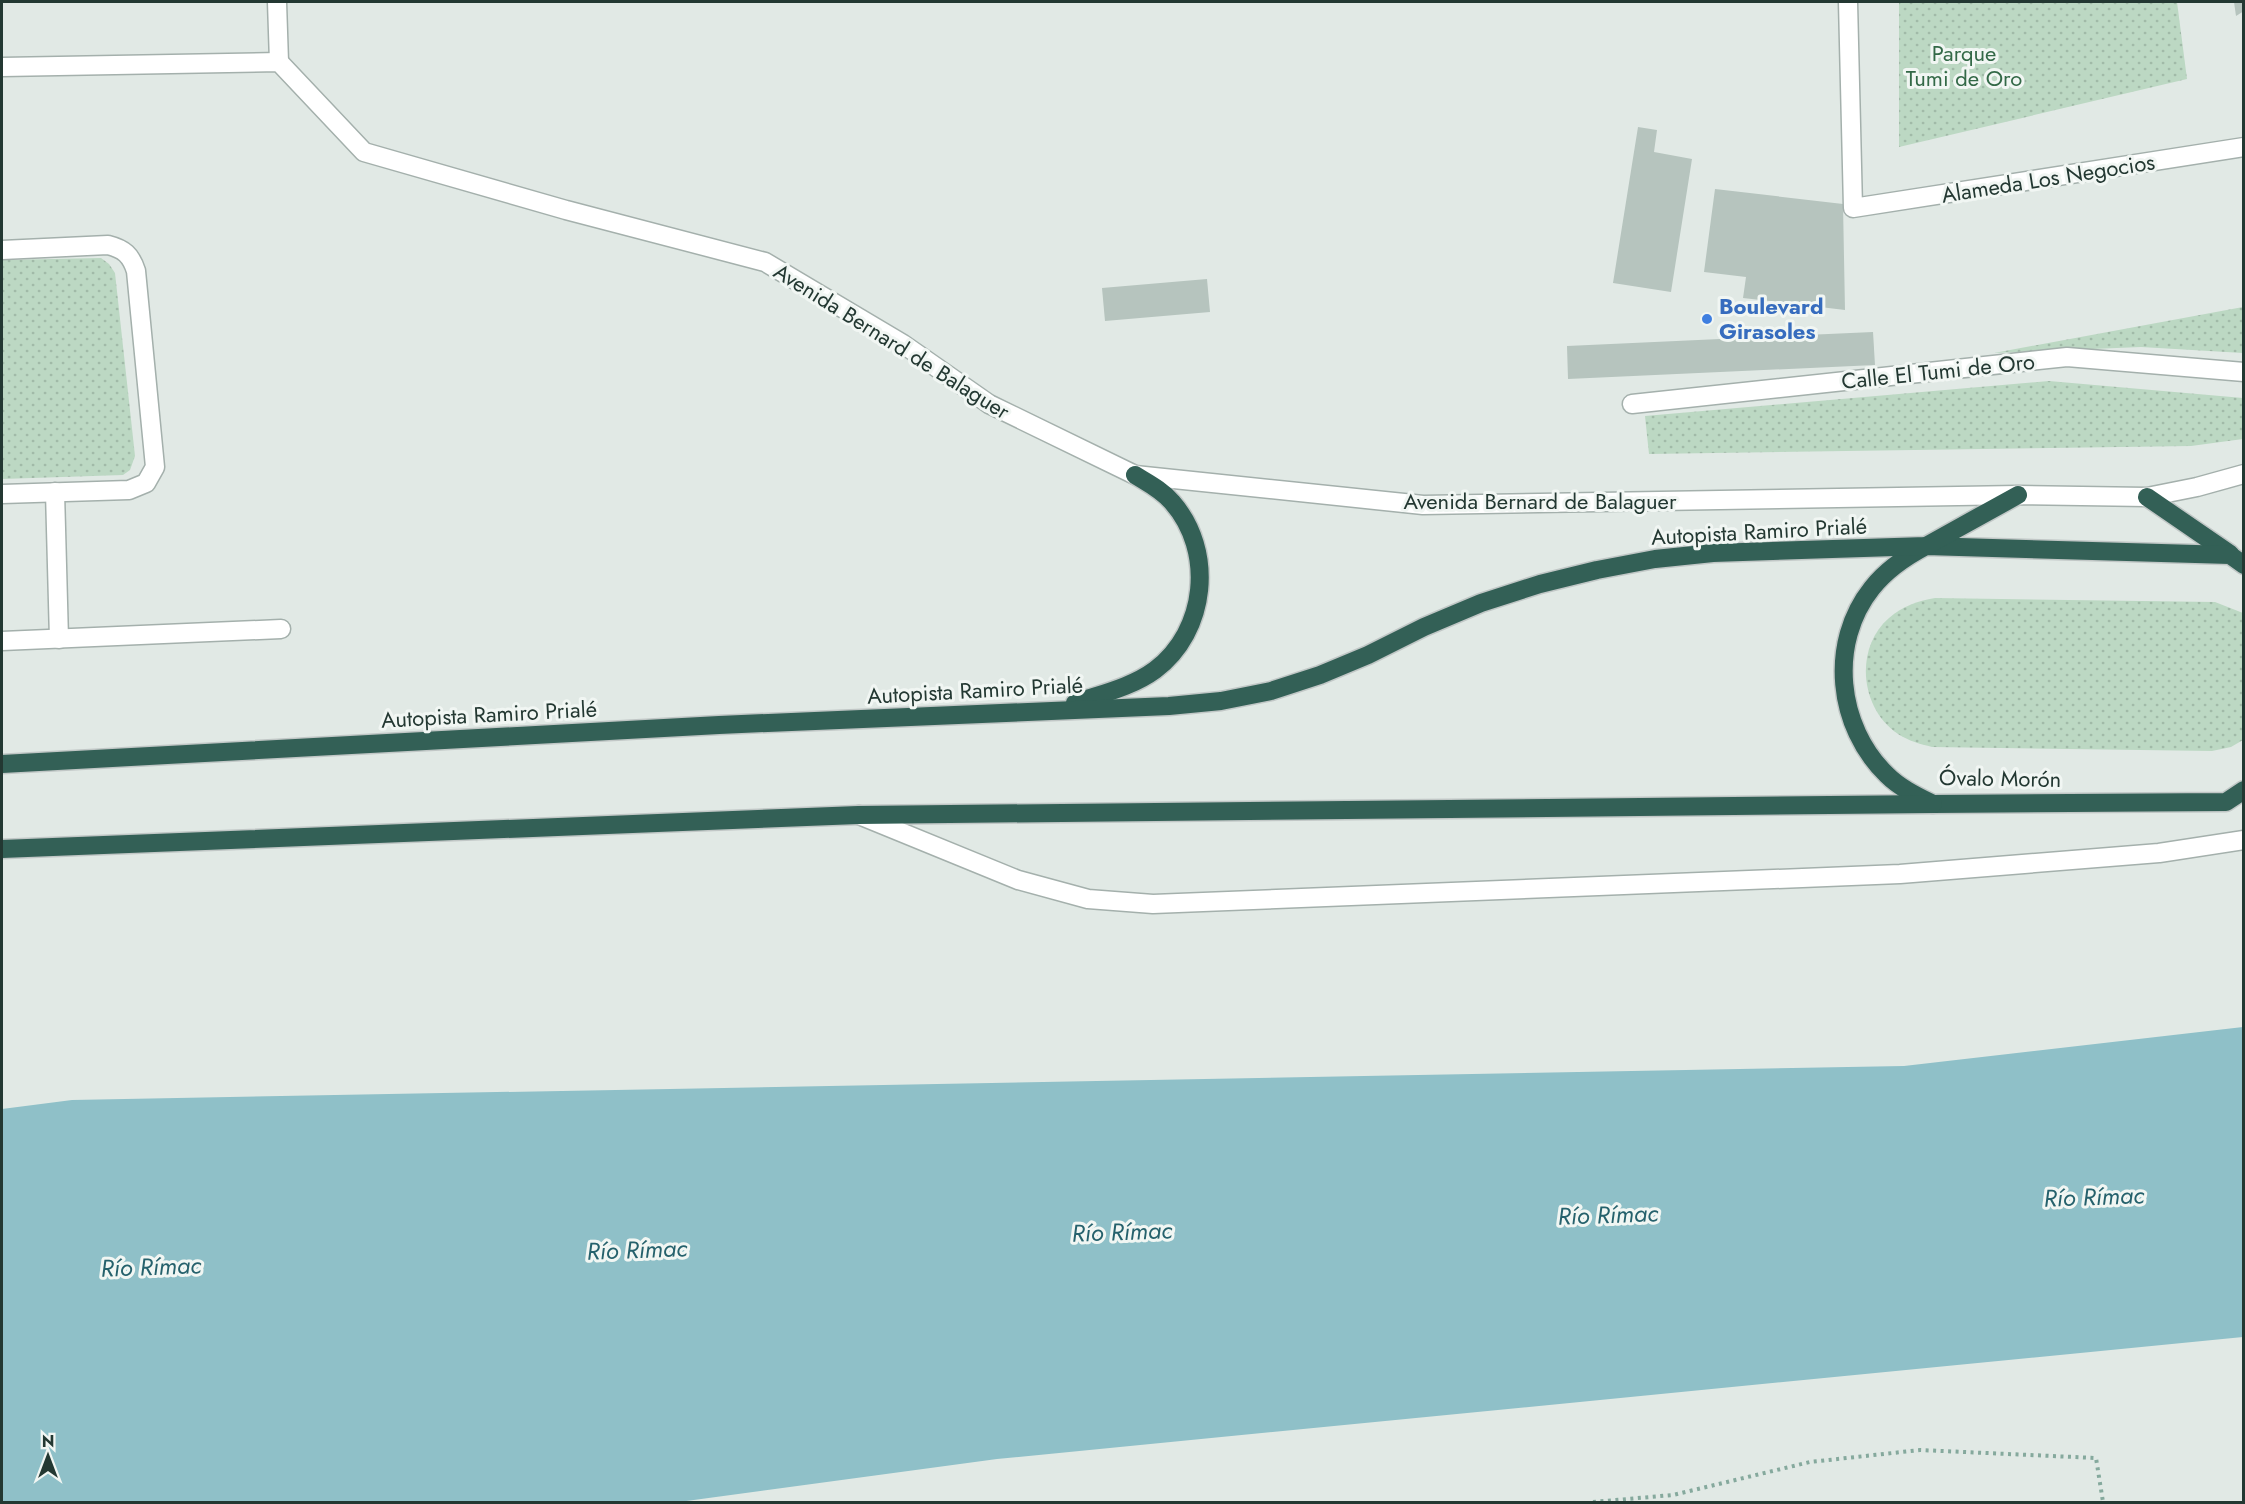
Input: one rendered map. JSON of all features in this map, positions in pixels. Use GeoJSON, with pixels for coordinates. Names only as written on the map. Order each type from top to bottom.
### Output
{"type":"FeatureCollection","features":[{"type":"Feature","properties":{"kind":"highway"},"geometry":{"type":"LineString","coordinates":[[1057,710],[1134,682],[1155,670],[1173,653],[1196,611],[1200,587],[1200,564],[1195,542],[1172,502],[1155,487],[1135,475]]}},
{"type":"Feature","properties":{"kind":"highway","name":"Óvalo Morón"},"geometry":{"type":"LineString","coordinates":[[2018,495],[1905,557],[1887,572],[1859,608],[1850,630],[1845,652],[1844,680],[1847,706],[1856,731],[1869,755],[1887,775],[1909,792],[1933,804],[2235,801],[2244,790]]}},
{"type":"Feature","properties":{"kind":"highway"},"geometry":{"type":"LineString","coordinates":[[2147,496],[2239,561]]}},
{"type":"Feature","properties":{"kind":"highway"},"geometry":{"type":"LineString","coordinates":[[1926,546],[2239,561]]}},
{"type":"Feature","properties":{"kind":"highway","name":"Autopista Ramiro Prialé"},"geometry":{"type":"LineString","coordinates":[[2,764],[1179,705],[1221,701],[1271,691],[1320,675],[1481,603],[1540,584],[1597,570],[1655,559],[1713,553],[1926,546]]}},
{"type":"Feature","properties":{"kind":"highway"},"geometry":{"type":"LineString","coordinates":[[2,849],[858,815],[1933,804]]}},
{"type":"Feature","properties":{"kind":"street"},"geometry":{"type":"LineString","coordinates":[[2,67],[279,62],[277,2]]}},
{"type":"Feature","properties":{"kind":"street","name":"Alameda Los Negocios"},"geometry":{"type":"LineString","coordinates":[[1848,2],[1853,208],[2244,147]]}},
{"type":"Feature","properties":{"kind":"street","name":"Avenida Bernard de Balaguer"},"geometry":{"type":"LineString","coordinates":[[279,62],[364,153],[566,210],[765,262],[903,344],[989,404],[1135,475],[1423,505],[2018,495],[2147,496],[2197,487],[2244,474]]}},
{"type":"Feature","properties":{"kind":"street"},"geometry":{"type":"LineString","coordinates":[[2,250],[108,245],[122,249],[132,259],[136,272],[155,467],[146,483],[129,490],[2,494]]}},
{"type":"Feature","properties":{"kind":"street","name":"Calle El Tumi de Oro"},"geometry":{"type":"LineString","coordinates":[[1632,404],[2067,357],[2244,372]]}},
{"type":"Feature","properties":{"kind":"street"},"geometry":{"type":"LineString","coordinates":[[55,492],[59,639]]}},
{"type":"Feature","properties":{"kind":"street"},"geometry":{"type":"LineString","coordinates":[[2,641],[281,629]]}},
{"type":"Feature","properties":{"kind":"street"},"geometry":{"type":"LineString","coordinates":[[858,815],[1018,880],[1089,898],[1153,904],[1900,874],[2159,854],[2244,840]]}},
{"type":"Feature","properties":{"kind":"path"},"geometry":{"type":"LineString","coordinates":[[1593,1503],[1674,1495],[1810,1462],[1920,1450],[2096,1458],[2103,1503]]}},
{"type":"Feature","properties":{"kind":"green space","name":"Parque Tumi de Oro"},"geometry":{"type":"Polygon","coordinates":[[[1899,2],[2177,2],[2187,79],[1899,147],[1899,2]]]}},
{"type":"Feature","properties":{"kind":"green space"},"geometry":{"type":"Polygon","coordinates":[[[101,258],[115,273],[135,456],[130,470],[123,475],[2,479],[2,260],[101,258]]]}},
{"type":"Feature","properties":{"kind":"green space"},"geometry":{"type":"Polygon","coordinates":[[[2243,307],[2243,353],[2141,347],[1994,353],[2243,307]]]}},
{"type":"Feature","properties":{"kind":"green space"},"geometry":{"type":"Polygon","coordinates":[[[2049,381],[2243,398],[2243,439],[2191,446],[1649,454],[1645,416],[2049,381]]]}},
{"type":"Feature","properties":{"kind":"green space"},"geometry":{"type":"Polygon","coordinates":[[[1935,598],[2215,602],[2243,613],[2243,740],[2231,747],[2212,751],[1932,747],[1906,739],[1885,723],[1876,710],[1869,694],[1866,661],[1870,645],[1889,618],[1910,605],[1935,598]]]}},
{"type":"Feature","properties":{"kind":"water","name":"Río Rímac"},"geometry":{"type":"Polygon","coordinates":[[[2243,1027],[2243,1337],[997,1459],[679,1502],[2,1502],[2,1109],[72,1100],[1904,1066],[2243,1027]]]}},
{"type":"Feature","properties":{"kind":"building"},"geometry":{"type":"Polygon","coordinates":[[[2234,2],[2244,2],[2244,11],[2236,16],[2234,2]]]}},
{"type":"Feature","properties":{"kind":"building"},"geometry":{"type":"Polygon","coordinates":[[[1638,127],[1657,130],[1654,152],[1692,159],[1671,292],[1613,283],[1638,127]]]}},
{"type":"Feature","properties":{"kind":"building"},"geometry":{"type":"Polygon","coordinates":[[[1715,189],[1843,204],[1845,310],[1743,298],[1746,277],[1704,272],[1715,189]]]}},
{"type":"Feature","properties":{"kind":"building"},"geometry":{"type":"Polygon","coordinates":[[[1207,279],[1210,312],[1105,321],[1102,288],[1207,279]]]}},
{"type":"Feature","properties":{"kind":"building"},"geometry":{"type":"Polygon","coordinates":[[[1873,332],[1875,365],[1568,379],[1567,346],[1873,332]]]}},
{"type":"Feature","properties":{"kind":"place","name":"Boulevard Girasoles"},"geometry":{"type":"Point","coordinates":[1707,319]}}]}
